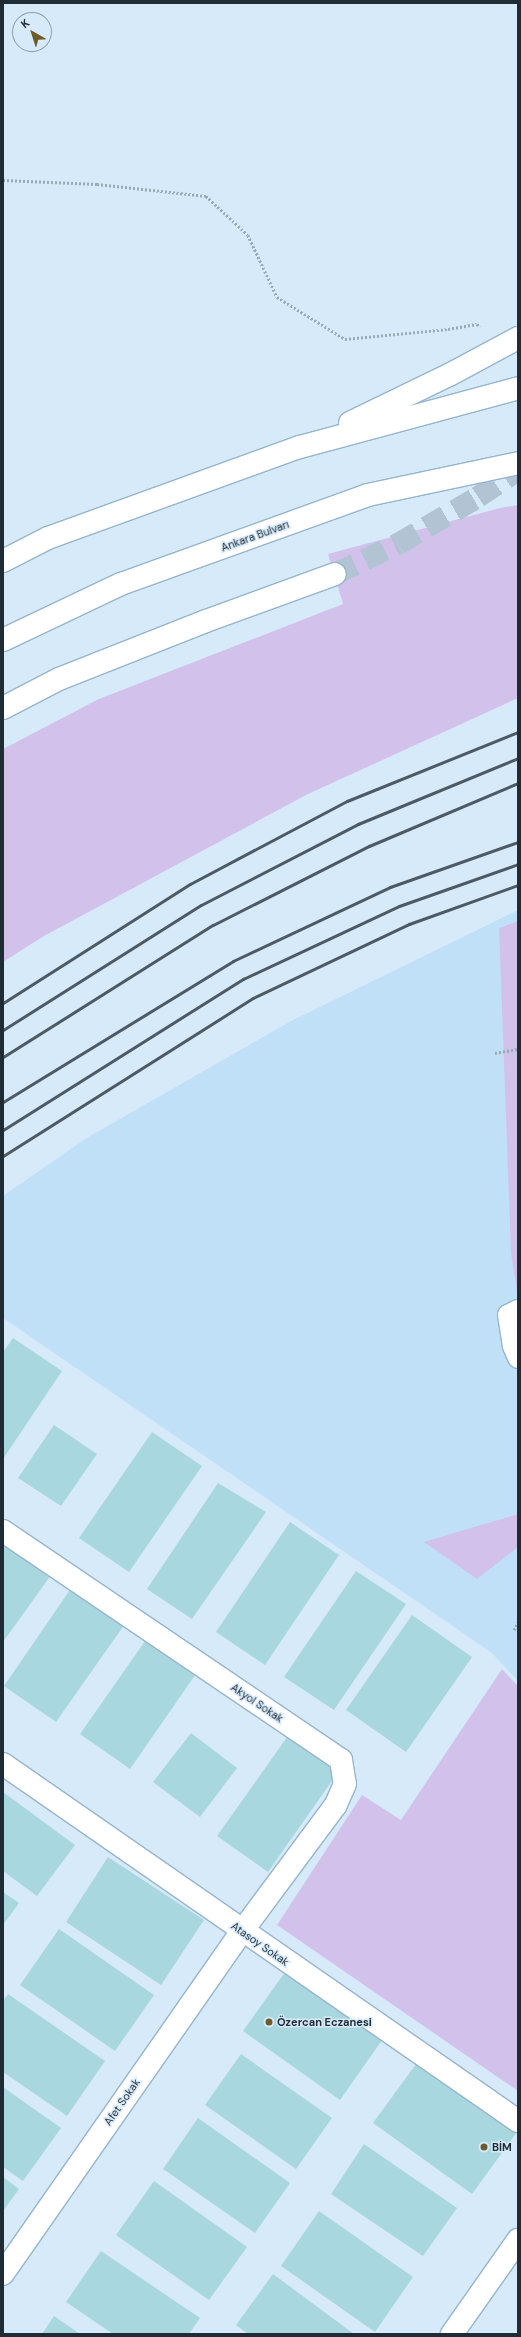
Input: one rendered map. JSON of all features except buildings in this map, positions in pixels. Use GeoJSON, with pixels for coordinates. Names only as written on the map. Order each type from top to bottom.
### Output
{"type":"FeatureCollection","features":[{"type":"Feature","properties":{"kind":"main road"},"geometry":{"type":"LineString","coordinates":[[300,447],[449,375],[510,342]]}},
{"type":"Feature","properties":{"kind":"main road"},"geometry":{"type":"LineString","coordinates":[[3,561],[48,538],[300,447],[518,388]]}},
{"type":"Feature","properties":{"kind":"main road","name":"Ankara Bulvarı"},"geometry":{"type":"LineString","coordinates":[[3,640],[121,584],[368,495],[518,463]]}},
{"type":"Feature","properties":{"kind":"main road"},"geometry":{"type":"LineString","coordinates":[[3,708],[59,679],[206,621],[335,574]]}},
{"type":"Feature","properties":{"kind":"main road","name":"Akyol Sokak"},"geometry":{"type":"LineString","coordinates":[[3,1531],[341,1760],[345,1784],[335,1806],[242,1931]]}},
{"type":"Feature","properties":{"kind":"main road","name":"Atasoy Sokak"},"geometry":{"type":"LineString","coordinates":[[3,1764],[518,2121]]}},
{"type":"Feature","properties":{"kind":"main road","name":"Afet Sokak"},"geometry":{"type":"LineString","coordinates":[[3,2274],[242,1931]]}},
{"type":"Feature","properties":{"kind":"main road"},"geometry":{"type":"LineString","coordinates":[[452,2334],[518,2240]]}},
{"type":"Feature","properties":{"kind":"lane"},"geometry":{"type":"LineString","coordinates":[[516,1350],[508,1315],[518,1310]]}},
{"type":"Feature","properties":{"kind":"path"},"geometry":{"type":"LineString","coordinates":[[3,180],[97,184],[206,196],[248,235],[277,297],[345,339],[448,329],[477,324],[510,342]]}},
{"type":"Feature","properties":{"kind":"path"},"geometry":{"type":"LineString","coordinates":[[495,1053],[518,1049]]}},
{"type":"Feature","properties":{"kind":"path"},"geometry":{"type":"LineString","coordinates":[[514,1630],[518,1622]]}},
{"type":"Feature","properties":{"kind":"shaded area"},"geometry":{"type":"Polygon","coordinates":[[[518,505],[518,698],[306,795],[44,936],[3,962],[3,749],[99,699],[343,604],[328,554],[500,508],[518,505]]]}},
{"type":"Feature","properties":{"kind":"shaded area"},"geometry":{"type":"Polygon","coordinates":[[[518,910],[518,1681],[492,1653],[3,1318],[3,1196],[85,1139],[291,1021],[518,910]]]}},
{"type":"Feature","properties":{"kind":"shaded area"},"geometry":{"type":"Polygon","coordinates":[[[518,921],[518,1298],[511,1253],[499,928],[518,921]]]}},
{"type":"Feature","properties":{"kind":"shaded area"},"geometry":{"type":"Polygon","coordinates":[[[518,1514],[518,1547],[477,1579],[424,1542],[518,1514]]]}},
{"type":"Feature","properties":{"kind":"shaded area"},"geometry":{"type":"Polygon","coordinates":[[[502,1669],[518,1686],[518,2091],[277,1925],[362,1795],[401,1820],[502,1669]]]}},
{"type":"Feature","properties":{"kind":"tunnel"},"geometry":{"type":"LineString","coordinates":[[335,574],[398,544],[478,497],[518,470]]}},
{"type":"Feature","properties":{"kind":"railway"},"geometry":{"type":"LineString","coordinates":[[3,1003],[190,884],[347,801],[518,732]]}},
{"type":"Feature","properties":{"kind":"railway"},"geometry":{"type":"LineString","coordinates":[[3,1030],[201,905],[358,824],[518,758]]}},
{"type":"Feature","properties":{"kind":"railway"},"geometry":{"type":"LineString","coordinates":[[3,1057],[213,925],[369,846],[518,783]]}},
{"type":"Feature","properties":{"kind":"railway"},"geometry":{"type":"LineString","coordinates":[[3,1102],[233,961],[390,887],[518,842]]}},
{"type":"Feature","properties":{"kind":"railway"},"geometry":{"type":"LineString","coordinates":[[3,1130],[243,979],[399,906],[518,864]]}},
{"type":"Feature","properties":{"kind":"railway"},"geometry":{"type":"LineString","coordinates":[[3,1156],[253,998],[409,924],[518,885]]}},
{"type":"Feature","properties":{"kind":"place","name":"Özercan Eczanesi"},"geometry":{"type":"Point","coordinates":[269,2022]}},
{"type":"Feature","properties":{"kind":"place","name":"BİM"},"geometry":{"type":"Point","coordinates":[484,2147]}}]}
